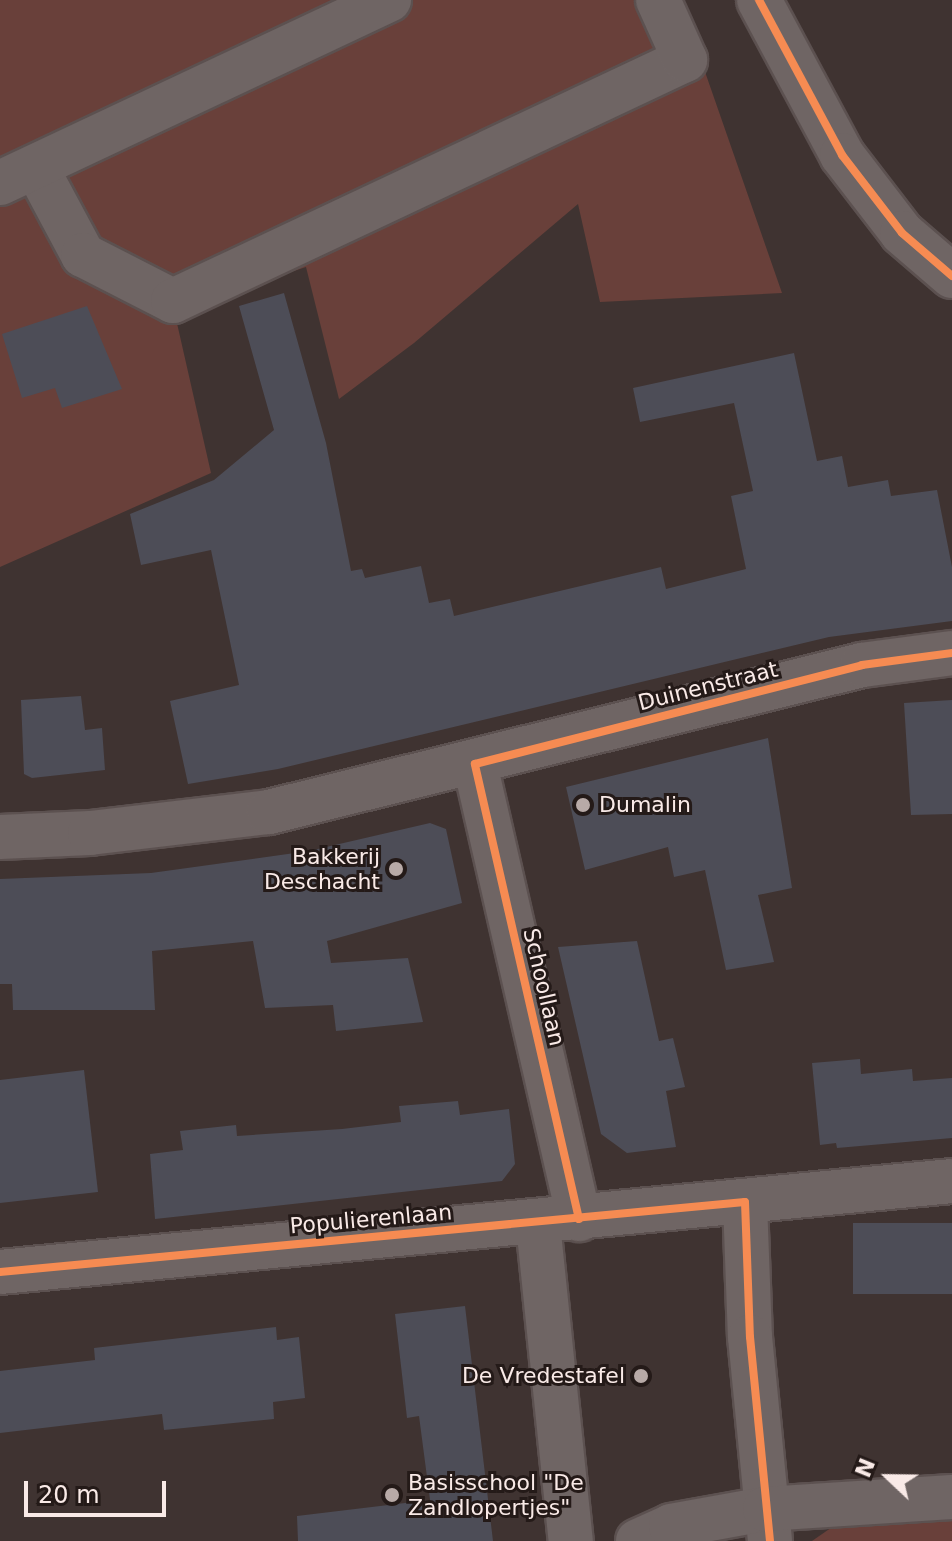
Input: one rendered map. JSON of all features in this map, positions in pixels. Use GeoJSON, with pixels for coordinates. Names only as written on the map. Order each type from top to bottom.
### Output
{"type":"FeatureCollection","features":[{"type":"Feature","properties":{"kind":"street"},"geometry":{"type":"LineString","coordinates":[[389,0],[18,175],[83,255],[173,301],[685,60],[658,0]]}},
{"type":"Feature","properties":{"kind":"street"},"geometry":{"type":"LineString","coordinates":[[759,0],[842,155],[902,233],[952,276]]}},
{"type":"Feature","properties":{"kind":"street","name":"Duinenstraat"},"geometry":{"type":"LineString","coordinates":[[0,837],[90,833],[269,812],[475,764],[862,665],[952,653]]}},
{"type":"Feature","properties":{"kind":"street","name":"Schoollaan"},"geometry":{"type":"LineString","coordinates":[[475,764],[558,1221],[571,1541]]}},
{"type":"Feature","properties":{"kind":"street","name":"Populierenlaan"},"geometry":{"type":"LineString","coordinates":[[0,1272],[952,1181]]}},
{"type":"Feature","properties":{"kind":"street"},"geometry":{"type":"LineString","coordinates":[[745,1202],[768,1525]]}},
{"type":"Feature","properties":{"kind":"street"},"geometry":{"type":"LineString","coordinates":[[638,1541],[671,1526],[768,1525],[952,1497]]}},
{"type":"Feature","properties":{"kind":"shaded area"},"geometry":{"type":"Polygon","coordinates":[[[0,0],[680,0],[782,293],[600,302],[578,204],[414,343],[339,399],[306,267],[174,310],[211,473],[0,567],[0,0]]]}},
{"type":"Feature","properties":{"kind":"shaded area"},"geometry":{"type":"Polygon","coordinates":[[[952,1513],[952,1541],[812,1541],[838,1523],[952,1513]]]}},
{"type":"Feature","properties":{"kind":"building"},"geometry":{"type":"Polygon","coordinates":[[[284,293],[326,443],[351,571],[362,569],[365,578],[421,566],[429,603],[450,599],[454,616],[661,567],[666,589],[746,569],[731,496],[753,491],[734,403],[640,422],[633,388],[794,353],[817,461],[842,456],[848,487],[888,480],[891,496],[937,490],[952,567],[952,621],[829,637],[278,769],[188,784],[170,701],[239,685],[211,550],[141,565],[130,514],[214,480],[274,430],[239,306],[284,293]]]}},
{"type":"Feature","properties":{"kind":"building"},"geometry":{"type":"Polygon","coordinates":[[[87,306],[122,389],[62,408],[55,388],[22,398],[2,334],[87,306]]]}},
{"type":"Feature","properties":{"kind":"building"},"geometry":{"type":"Polygon","coordinates":[[[81,696],[85,730],[102,728],[105,770],[32,778],[24,774],[21,700],[81,696]]]}},
{"type":"Feature","properties":{"kind":"building"},"geometry":{"type":"Polygon","coordinates":[[[952,700],[952,814],[911,815],[904,703],[952,700]]]}},
{"type":"Feature","properties":{"kind":"building"},"geometry":{"type":"Polygon","coordinates":[[[768,738],[792,888],[758,895],[774,962],[726,970],[705,870],[674,877],[668,847],[585,870],[566,787],[768,738]]]}},
{"type":"Feature","properties":{"kind":"building"},"geometry":{"type":"Polygon","coordinates":[[[430,823],[446,829],[462,903],[327,941],[331,963],[408,958],[423,1022],[336,1031],[333,1005],[265,1008],[253,941],[152,951],[155,1010],[13,1010],[12,984],[0,984],[0,879],[151,873],[309,851],[430,823]]]}},
{"type":"Feature","properties":{"kind":"building"},"geometry":{"type":"Polygon","coordinates":[[[637,941],[659,1041],[673,1038],[685,1087],[666,1091],[676,1147],[627,1153],[601,1134],[558,947],[637,941]]]}},
{"type":"Feature","properties":{"kind":"building"},"geometry":{"type":"Polygon","coordinates":[[[860,1059],[861,1074],[912,1069],[913,1081],[952,1078],[952,1138],[837,1148],[836,1143],[820,1145],[812,1063],[860,1059]]]}},
{"type":"Feature","properties":{"kind":"building"},"geometry":{"type":"Polygon","coordinates":[[[84,1070],[98,1192],[0,1203],[0,1080],[84,1070]]]}},
{"type":"Feature","properties":{"kind":"building"},"geometry":{"type":"Polygon","coordinates":[[[458,1101],[460,1115],[509,1109],[515,1164],[502,1181],[155,1219],[150,1154],[183,1150],[180,1131],[236,1125],[237,1136],[342,1129],[401,1122],[399,1106],[458,1101]]]}},
{"type":"Feature","properties":{"kind":"building"},"geometry":{"type":"Polygon","coordinates":[[[853,1223],[952,1223],[952,1294],[853,1294],[853,1223]]]}},
{"type":"Feature","properties":{"kind":"building"},"geometry":{"type":"Polygon","coordinates":[[[465,1306],[493,1541],[298,1541],[297,1516],[430,1500],[419,1416],[407,1418],[395,1314],[465,1306]]]}},
{"type":"Feature","properties":{"kind":"building"},"geometry":{"type":"Polygon","coordinates":[[[276,1327],[277,1340],[299,1337],[305,1398],[273,1402],[274,1419],[164,1430],[162,1414],[0,1433],[0,1371],[95,1360],[94,1348],[276,1327]]]}},
{"type":"Feature","properties":{"kind":"cycle path"},"geometry":{"type":"LineString","coordinates":[[759,0],[842,155],[902,233],[952,276]]}},
{"type":"Feature","properties":{"kind":"cycle path"},"geometry":{"type":"LineString","coordinates":[[579,1219],[475,764],[862,665],[952,653]]}},
{"type":"Feature","properties":{"kind":"cycle path"},"geometry":{"type":"LineString","coordinates":[[0,1272],[745,1202],[750,1337],[770,1541]]}},
{"type":"Feature","properties":{"kind":"place","name":"Dumalin"},"geometry":{"type":"Point","coordinates":[583,805]}},
{"type":"Feature","properties":{"kind":"place","name":"Bakkerij Deschacht"},"geometry":{"type":"Point","coordinates":[396,869]}},
{"type":"Feature","properties":{"kind":"place","name":"De Vredestafel"},"geometry":{"type":"Point","coordinates":[641,1376]}},
{"type":"Feature","properties":{"kind":"place","name":"Basisschool \"De Zandlopertjes\""},"geometry":{"type":"Point","coordinates":[392,1495]}}]}
